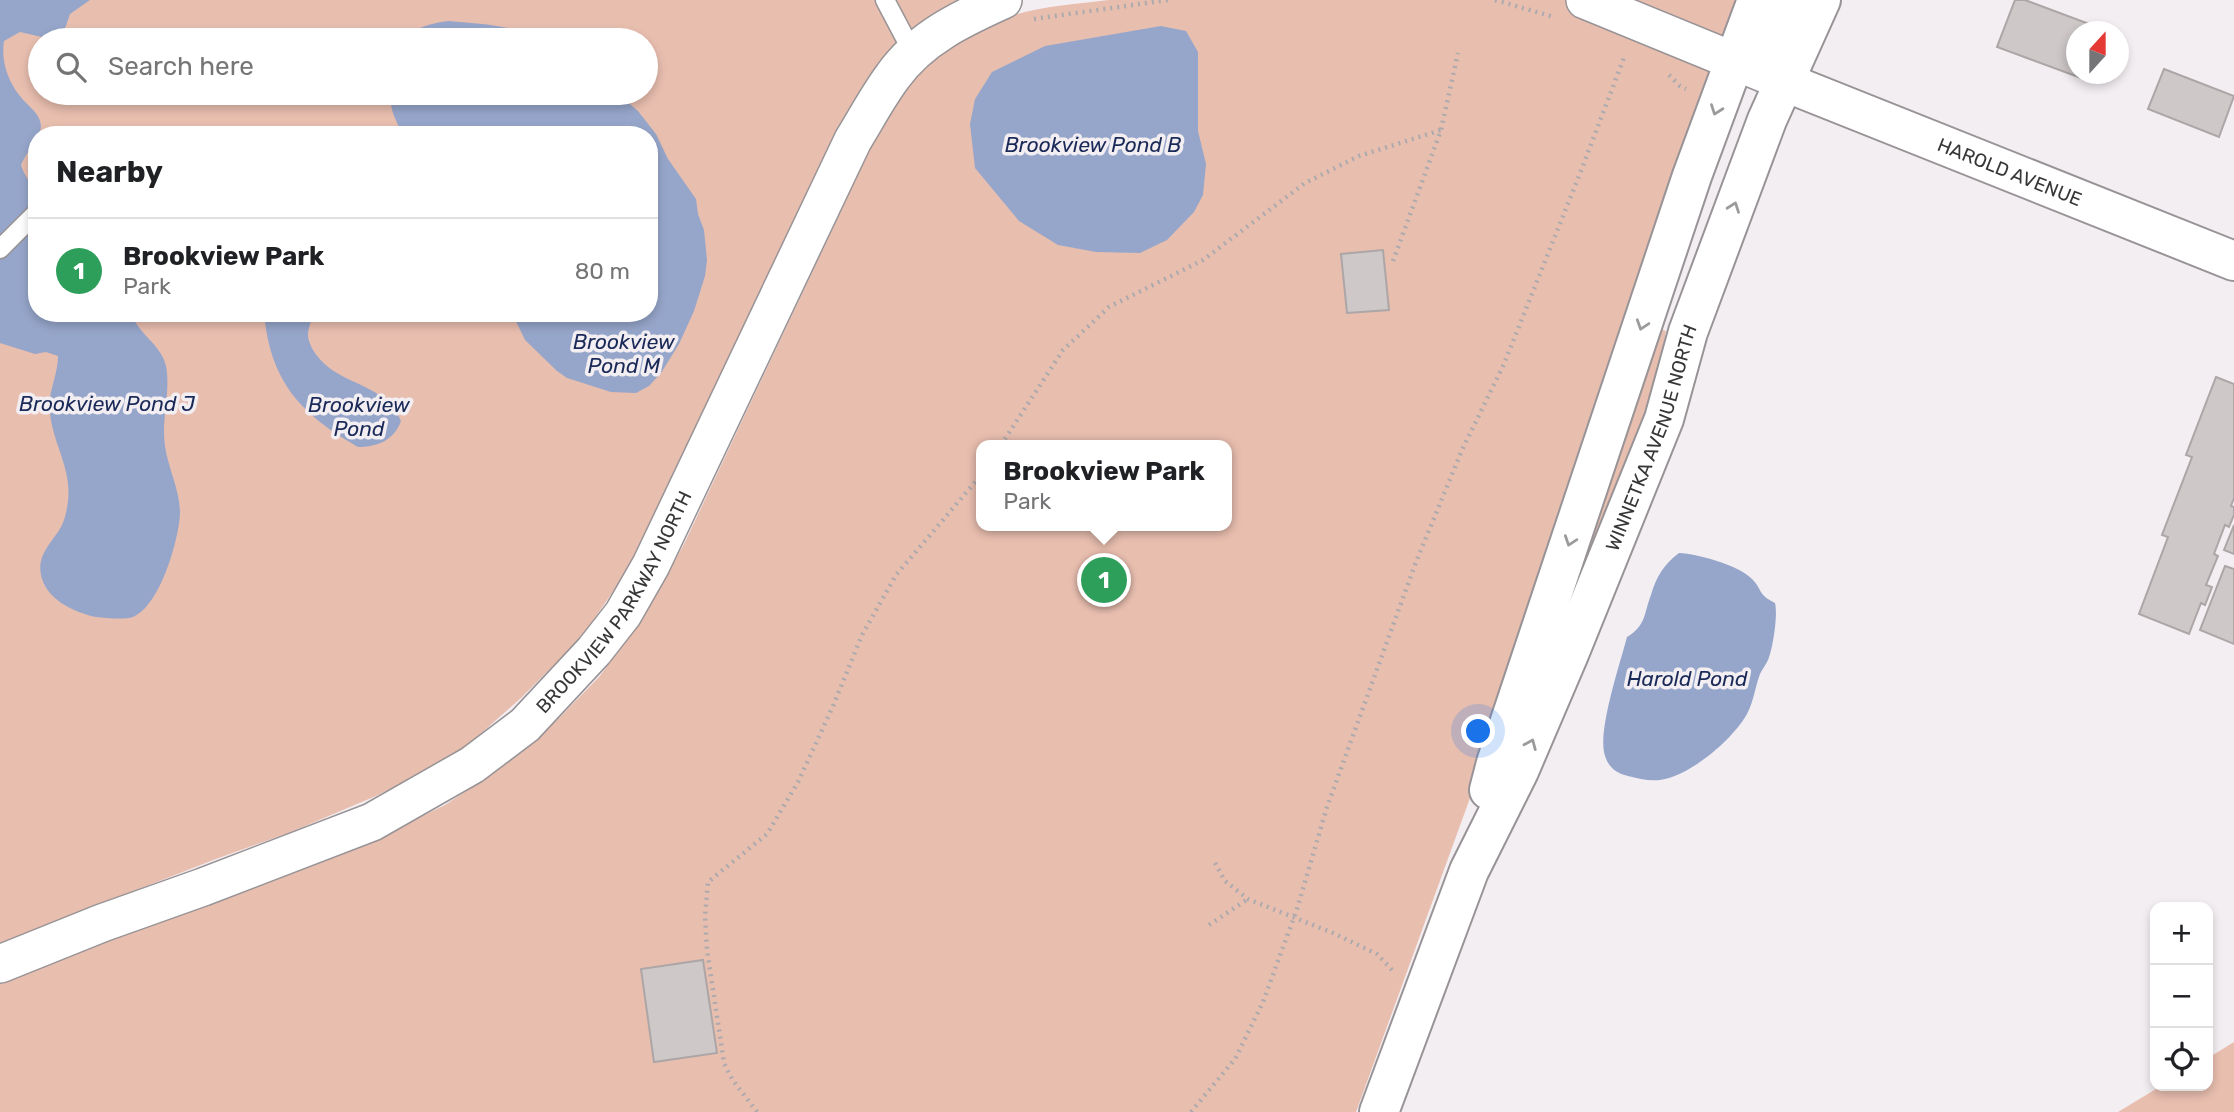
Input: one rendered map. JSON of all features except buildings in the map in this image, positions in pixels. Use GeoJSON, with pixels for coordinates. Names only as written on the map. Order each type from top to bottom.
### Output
{"type":"FeatureCollection","features":[{"type":"Feature","properties":{"kind":"street"},"geometry":{"type":"LineString","coordinates":[[1585,0],[1785,82]]}},
{"type":"Feature","properties":{"kind":"street","name":"WINNETKA AVENUE NORTH"},"geometry":{"type":"LineString","coordinates":[[1469,871],[1496,763],[1692,176],[1757,0]]}},
{"type":"Feature","properties":{"kind":"street"},"geometry":{"type":"LineString","coordinates":[[1785,82],[1773,67],[1775,47],[1788,0]]}},
{"type":"Feature","properties":{"kind":"street","name":"WINNETKA AVENUE NORTH"},"geometry":{"type":"LineString","coordinates":[[1379,1112],[1469,871],[1524,760],[1570,654],[1659,431],[1688,332],[1767,120],[1821,0]]}},
{"type":"Feature","properties":{"kind":"street","name":"BROOKVIEW PARKWAY NORTH"},"geometry":{"type":"LineString","coordinates":[[0,964],[372,822],[472,765],[525,725],[594,651],[623,614],[651,565],[853,140],[894,74],[938,33],[974,13],[1013,11]]}},
{"type":"Feature","properties":{"kind":"street","name":"HAROLD AVENUE"},"geometry":{"type":"LineString","coordinates":[[1785,82],[2234,261]]}},
{"type":"Feature","properties":{"kind":"lane"},"geometry":{"type":"LineString","coordinates":[[885,0],[913,54]]}},
{"type":"Feature","properties":{"kind":"lane"},"geometry":{"type":"LineString","coordinates":[[0,248],[28,221]]}},
{"type":"Feature","properties":{"kind":"path"},"geometry":{"type":"LineString","coordinates":[[1013,11],[1036,18],[1168,0]]}},
{"type":"Feature","properties":{"kind":"path"},"geometry":{"type":"LineString","coordinates":[[1191,1112],[1235,1059],[1263,1002],[1294,919],[1327,807],[1416,562],[1462,450],[1504,363],[1639,22]]}},
{"type":"Feature","properties":{"kind":"path"},"geometry":{"type":"LineString","coordinates":[[1393,261],[1441,130],[1458,53]]}},
{"type":"Feature","properties":{"kind":"path"},"geometry":{"type":"LineString","coordinates":[[1004,440],[1063,350],[1109,307],[1203,260],[1305,183],[1359,156],[1441,130]]}},
{"type":"Feature","properties":{"kind":"path"},"geometry":{"type":"LineString","coordinates":[[757,1112],[732,1079],[724,1063],[706,939],[708,883],[767,834],[797,782],[833,706],[862,635],[896,575],[976,481]]}},
{"type":"Feature","properties":{"kind":"path"},"geometry":{"type":"LineString","coordinates":[[1215,863],[1225,881],[1248,899],[1377,954],[1392,970],[1392,983]]}},
{"type":"Feature","properties":{"kind":"path"},"geometry":{"type":"LineString","coordinates":[[1209,925],[1248,899]]}},
{"type":"Feature","properties":{"kind":"shaded area"},"geometry":{"type":"Polygon","coordinates":[[[0,0],[957,0],[934,13],[898,41],[859,91],[835,134],[648,530],[625,574],[581,638],[521,698],[469,744],[430,769],[376,796],[291,832],[0,943],[0,0]]]}},
{"type":"Feature","properties":{"kind":"shaded area"},"geometry":{"type":"Polygon","coordinates":[[[1109,0],[1737,0],[1674,169],[1474,787],[1356,1112],[0,1112],[0,984],[89,946],[367,843],[445,805],[494,773],[561,716],[599,677],[643,619],[685,542],[890,107],[919,73],[972,33],[1012,16],[1062,5],[1109,0]]]}},
{"type":"Feature","properties":{"kind":"shaded area"},"geometry":{"type":"Polygon","coordinates":[[[1660,329],[1666,331],[1650,416],[1636,457],[1546,654],[1660,329]]]}},
{"type":"Feature","properties":{"kind":"shaded area"},"geometry":{"type":"Polygon","coordinates":[[[2234,1042],[2234,1112],[2118,1112],[2153,1091],[2213,1091],[2213,1055],[2234,1042]]]}},
{"type":"Feature","properties":{"kind":"water","name":"Brookview Pond J"},"geometry":{"type":"Polygon","coordinates":[[[0,0],[90,0],[70,14],[65,28],[28,28],[28,34],[20,32],[4,41],[3,55],[15,90],[36,114],[41,126],[28,126],[28,152],[21,165],[28,179],[28,322],[135,322],[159,351],[166,366],[164,436],[178,496],[179,525],[172,555],[152,600],[133,617],[95,617],[76,611],[55,598],[45,586],[40,571],[42,557],[64,521],[68,504],[65,467],[50,413],[58,356],[46,352],[35,354],[0,343],[0,0]]]}},
{"type":"Feature","properties":{"kind":"water"},"geometry":{"type":"Polygon","coordinates":[[[449,21],[509,28],[420,28],[449,21]]]}},
{"type":"Feature","properties":{"kind":"water","name":"Brookview Pond B"},"geometry":{"type":"Polygon","coordinates":[[[1161,26],[1186,31],[1198,52],[1198,131],[1206,164],[1203,195],[1194,212],[1167,240],[1140,253],[1096,252],[1058,245],[1019,221],[975,168],[970,124],[975,99],[992,72],[1045,46],[1161,26]]]}},
{"type":"Feature","properties":{"kind":"water","name":"Brookview Pond M"},"geometry":{"type":"Polygon","coordinates":[[[392,105],[631,105],[650,126],[399,126],[392,105]]]}},
{"type":"Feature","properties":{"kind":"water","name":"Brookview Pond M"},"geometry":{"type":"Polygon","coordinates":[[[658,138],[668,159],[696,199],[704,230],[707,260],[694,311],[679,344],[661,373],[649,386],[636,393],[611,392],[567,378],[525,340],[516,322],[658,322],[658,138]]]}},
{"type":"Feature","properties":{"kind":"water","name":"Brookview Pond"},"geometry":{"type":"Polygon","coordinates":[[[265,322],[311,322],[309,341],[320,359],[337,373],[385,399],[401,421],[398,428],[390,438],[372,446],[358,447],[338,435],[304,408],[292,393],[281,377],[267,337],[265,322]]]}},
{"type":"Feature","properties":{"kind":"water","name":"Harold Pond"},"geometry":{"type":"Polygon","coordinates":[[[1679,553],[1718,561],[1738,569],[1752,579],[1763,594],[1775,603],[1773,640],[1749,709],[1732,734],[1711,754],[1676,776],[1656,780],[1642,779],[1619,773],[1609,765],[1604,752],[1604,727],[1627,637],[1641,624],[1661,571],[1679,553]]]}},
{"type":"Feature","properties":{"kind":"place","name":"Brookview Park"},"geometry":{"type":"Point","coordinates":[1104,580]}}]}
